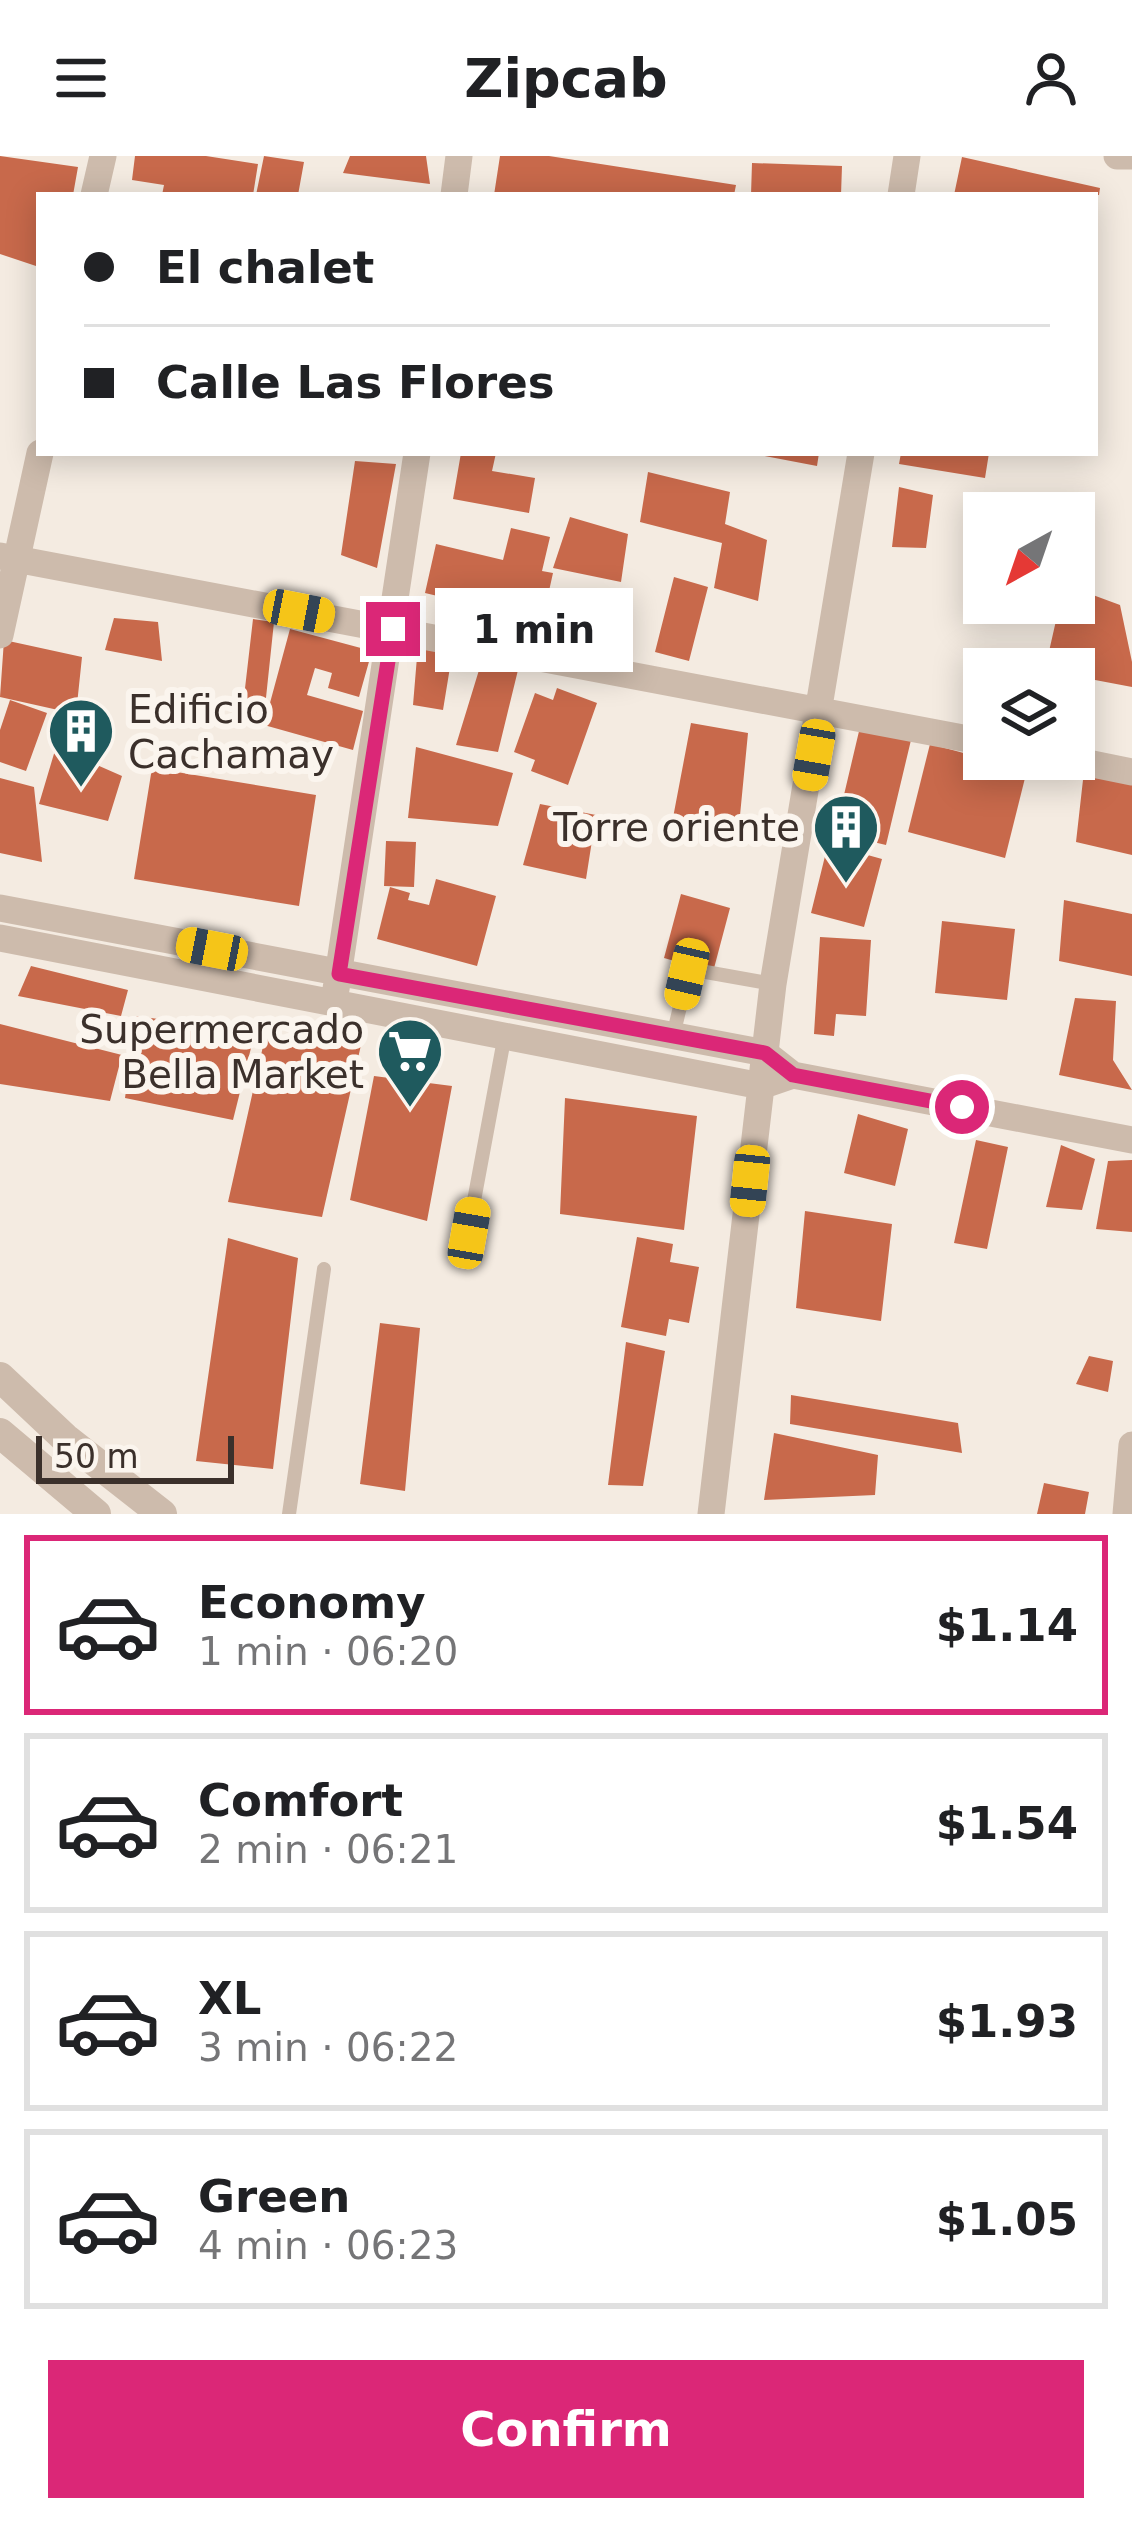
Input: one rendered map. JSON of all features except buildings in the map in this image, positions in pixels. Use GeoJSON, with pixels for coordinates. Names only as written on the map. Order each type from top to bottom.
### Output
{"type":"FeatureCollection","features":[{"type":"Feature","properties":{"kind":"street"},"geometry":{"type":"LineString","coordinates":[[95,192],[103,156]]}},
{"type":"Feature","properties":{"kind":"street"},"geometry":{"type":"LineString","coordinates":[[454,192],[459,156]]}},
{"type":"Feature","properties":{"kind":"street"},"geometry":{"type":"LineString","coordinates":[[902,192],[908,156]]}},
{"type":"Feature","properties":{"kind":"street"},"geometry":{"type":"LineString","coordinates":[[1117,156],[1132,156]]}},
{"type":"Feature","properties":{"kind":"street"},"geometry":{"type":"LineString","coordinates":[[0,635],[9,558],[39,456]]}},
{"type":"Feature","properties":{"kind":"street"},"geometry":{"type":"LineString","coordinates":[[337,987],[417,456]]}},
{"type":"Feature","properties":{"kind":"street"},"geometry":{"type":"LineString","coordinates":[[711,1514],[773,984],[861,456]]}},
{"type":"Feature","properties":{"kind":"street"},"geometry":{"type":"LineString","coordinates":[[9,558],[963,738]]}},
{"type":"Feature","properties":{"kind":"street"},"geometry":{"type":"LineString","coordinates":[[1095,764],[1132,772]]}},
{"type":"Feature","properties":{"kind":"street"},"geometry":{"type":"LineString","coordinates":[[0,908],[337,987],[505,1034],[761,1086],[793,1075]]}},
{"type":"Feature","properties":{"kind":"street"},"geometry":{"type":"LineString","coordinates":[[0,938],[673,1036],[765,1053],[793,1075],[1132,1140]]}},
{"type":"Feature","properties":{"kind":"street"},"geometry":{"type":"LineString","coordinates":[[0,1377],[65,1438],[162,1514]]}},
{"type":"Feature","properties":{"kind":"street"},"geometry":{"type":"LineString","coordinates":[[0,1433],[96,1514]]}},
{"type":"Feature","properties":{"kind":"street"},"geometry":{"type":"LineString","coordinates":[[1126,1514],[1132,1445]]}},
{"type":"Feature","properties":{"kind":"lane"},"geometry":{"type":"LineString","coordinates":[[673,1036],[689,970],[773,984]]}},
{"type":"Feature","properties":{"kind":"lane"},"geometry":{"type":"LineString","coordinates":[[469,1233],[505,1034]]}},
{"type":"Feature","properties":{"kind":"lane"},"geometry":{"type":"LineString","coordinates":[[289,1514],[325,1269]]}},
{"type":"Feature","properties":{"kind":"place","name":"Edificio Cachamay"},"geometry":{"type":"Point","coordinates":[81,790]}},
{"type":"Feature","properties":{"kind":"place","name":"Torre oriente"},"geometry":{"type":"Point","coordinates":[846,886]}},
{"type":"Feature","properties":{"kind":"place","name":"Supermercado Bella Market"},"geometry":{"type":"Point","coordinates":[410,1110]}},
{"type":"Feature","properties":{"kind":"route"},"geometry":{"type":"LineString","coordinates":[[393,629],[339,974],[765,1053],[793,1075],[962,1107]]}}]}
